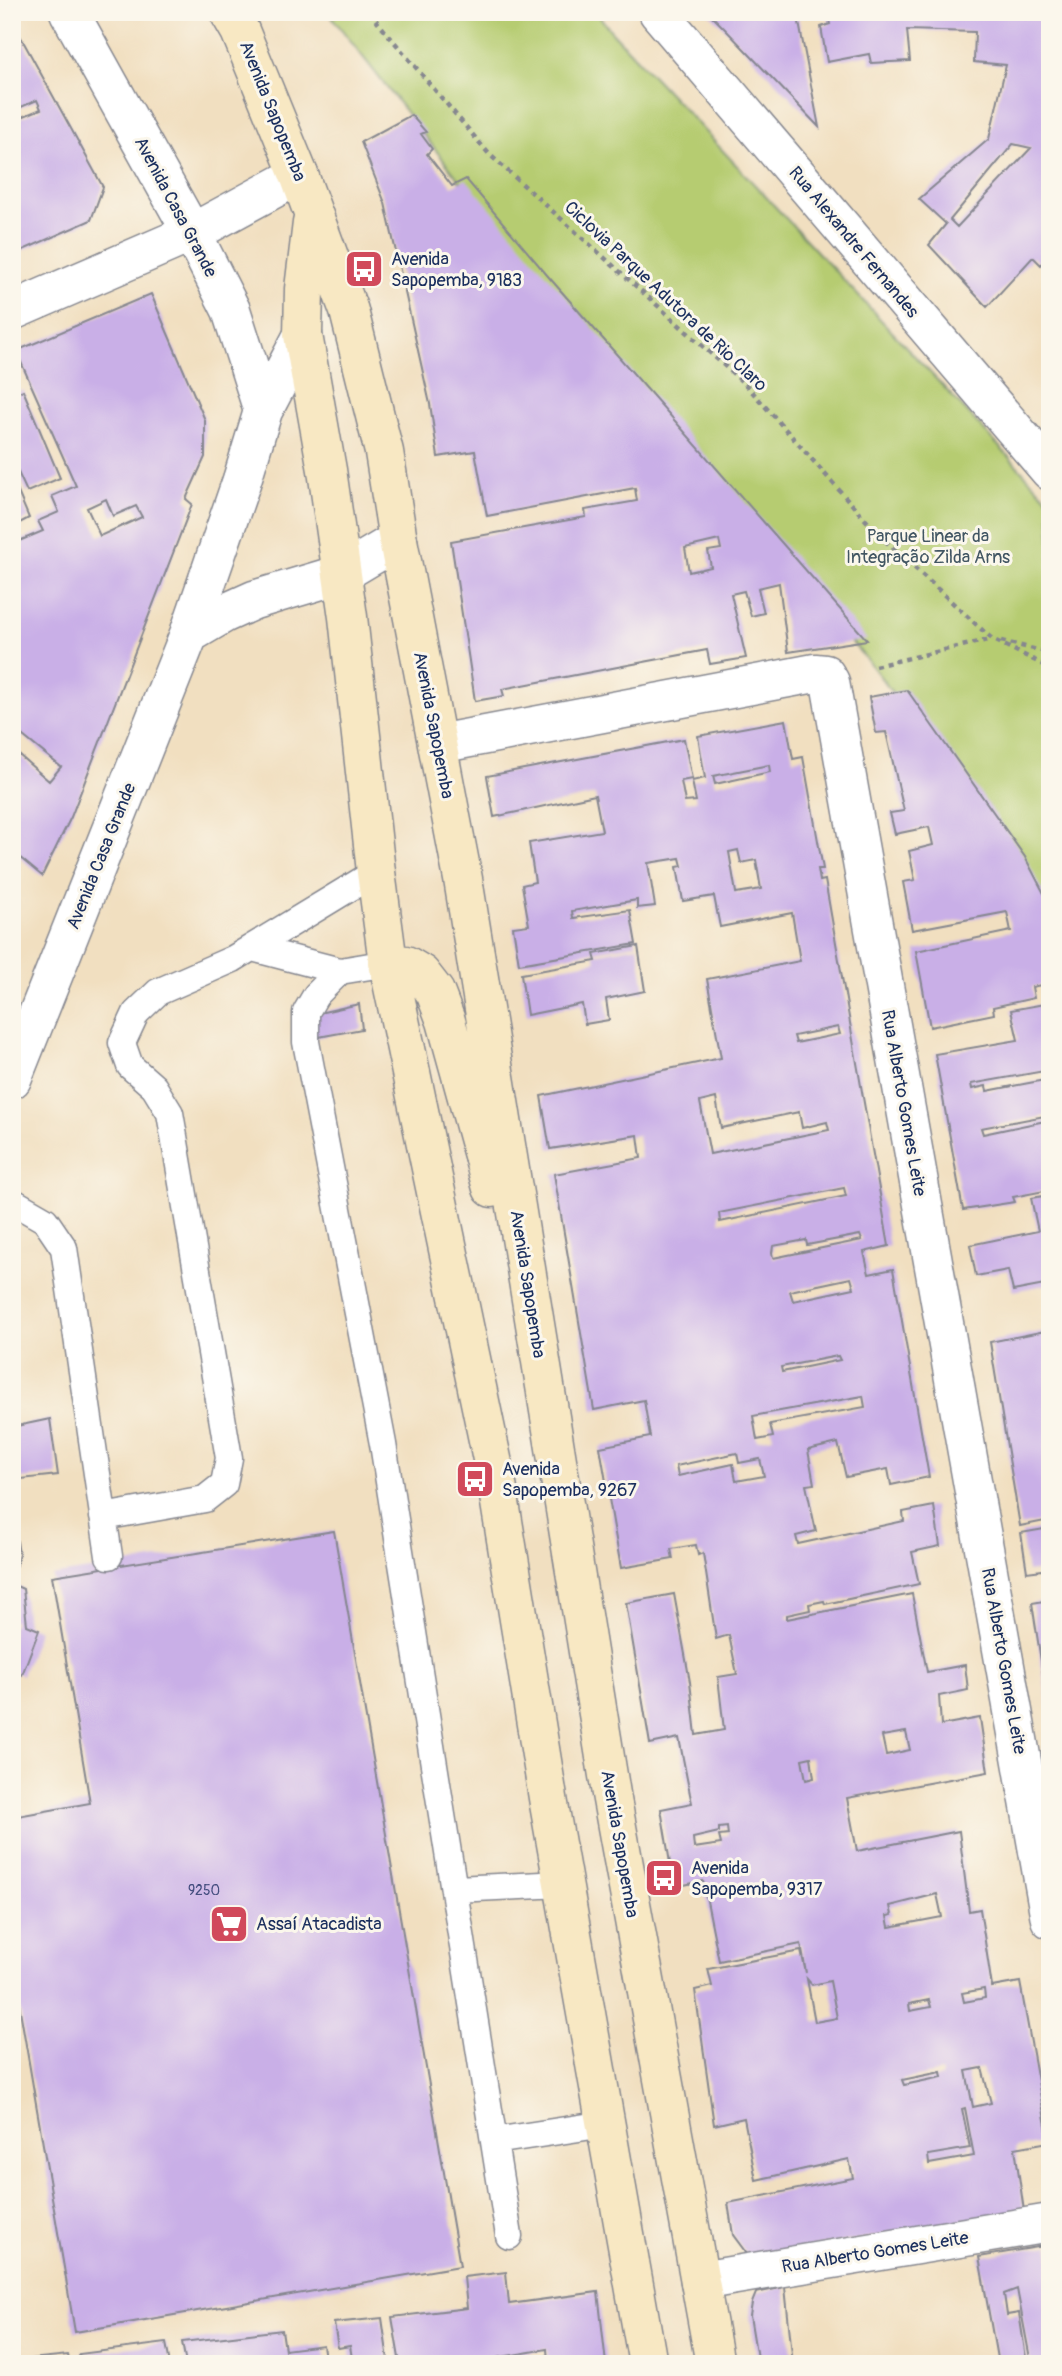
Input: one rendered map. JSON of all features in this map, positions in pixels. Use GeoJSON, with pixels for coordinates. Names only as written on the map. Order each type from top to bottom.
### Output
{"type":"FeatureCollection","features":[{"type":"Feature","properties":{"kind":"main road","name":"Avenida Sapopemba"},"geometry":{"type":"LineString","coordinates":[[229,12],[240,31],[299,175],[349,311],[384,452],[398,540],[465,892],[621,1855],[715,2364]]}},
{"type":"Feature","properties":{"kind":"main road","name":"Avenida Sapopemba"},"geometry":{"type":"LineString","coordinates":[[313,212],[304,289],[303,335],[327,470],[350,631],[388,962],[496,1478],[604,2124],[648,2364]]}},
{"type":"Feature","properties":{"kind":"main road"},"geometry":{"type":"LineString","coordinates":[[388,962],[406,965],[421,974],[435,992],[446,1021],[492,1190],[531,1299]]}},
{"type":"Feature","properties":{"kind":"street","name":"Avenida Casa Grande"},"geometry":{"type":"LineString","coordinates":[[69,12],[192,233],[231,310],[263,411]]}},
{"type":"Feature","properties":{"kind":"street","name":"Rua Alexandre Fernandes"},"geometry":{"type":"LineString","coordinates":[[658,12],[1050,471]]}},
{"type":"Feature","properties":{"kind":"street"},"geometry":{"type":"LineString","coordinates":[[12,311],[192,233],[299,175]]}},
{"type":"Feature","properties":{"kind":"street","name":"Avenida Casa Grande"},"geometry":{"type":"LineString","coordinates":[[12,1079],[24,1011],[189,634],[263,411],[303,335]]}},
{"type":"Feature","properties":{"kind":"street"},"geometry":{"type":"LineString","coordinates":[[189,634],[254,600],[341,574],[398,540]]}},
{"type":"Feature","properties":{"kind":"street"},"geometry":{"type":"LineString","coordinates":[[438,744],[815,673],[825,674]]}},
{"type":"Feature","properties":{"kind":"street","name":"Rua Alberto Gomes Leite"},"geometry":{"type":"LineString","coordinates":[[825,674],[830,681],[1050,1920]]}},
{"type":"Feature","properties":{"kind":"street","name":"Rua Alberto Gomes Leite"},"geometry":{"type":"LineString","coordinates":[[700,2281],[1050,2223]]}},
{"type":"Feature","properties":{"kind":"lane"},"geometry":{"type":"LineString","coordinates":[[103,1517],[205,1499],[224,1484],[229,1458],[170,1113],[154,1087],[130,1066],[122,1043],[136,1013],[158,992],[233,960],[376,872]]}},
{"type":"Feature","properties":{"kind":"lane"},"geometry":{"type":"LineString","coordinates":[[252,948],[340,971],[388,962]]}},
{"type":"Feature","properties":{"kind":"lane"},"geometry":{"type":"LineString","coordinates":[[340,971],[316,995],[306,1012],[306,1042],[383,1444],[509,2236]]}},
{"type":"Feature","properties":{"kind":"lane"},"geometry":{"type":"LineString","coordinates":[[12,1201],[45,1220],[64,1248],[109,1556]]}},
{"type":"Feature","properties":{"kind":"lane"},"geometry":{"type":"LineString","coordinates":[[455,1889],[563,1884]]}},
{"type":"Feature","properties":{"kind":"lane"},"geometry":{"type":"LineString","coordinates":[[494,2141],[604,2124]]}},
{"type":"Feature","properties":{"kind":"path","name":"Ciclovia Parque Adutora de Rio Claro"},"geometry":{"type":"LineString","coordinates":[[369,12],[489,154],[747,386],[879,534],[992,639],[1050,668]]}},
{"type":"Feature","properties":{"kind":"path"},"geometry":{"type":"LineString","coordinates":[[825,674],[992,639],[1050,653]]}},
{"type":"Feature","properties":{"kind":"green space","name":"Parque Linear da Integração Zilda Arns"},"geometry":{"type":"Polygon","coordinates":[[[328,12],[596,12],[1050,501],[1050,911],[1020,861],[872,666],[474,199],[328,12]]]}},
{"type":"Feature","properties":{"kind":"building"},"geometry":{"type":"Polygon","coordinates":[[[708,12],[797,12],[819,127],[724,28],[708,12]]]}},
{"type":"Feature","properties":{"kind":"building"},"geometry":{"type":"Polygon","coordinates":[[[827,12],[1050,12],[1050,255],[1041,265],[1033,257],[987,307],[929,245],[946,224],[919,199],[989,139],[1006,65],[974,62],[975,32],[907,30],[910,61],[871,63],[869,54],[827,62],[821,27],[830,24],[827,12]],[[1013,144],[950,220],[957,227],[1031,148],[1013,144]]]}},
{"type":"Feature","properties":{"kind":"building"},"geometry":{"type":"Polygon","coordinates":[[[12,21],[103,187],[91,220],[12,255],[12,121],[41,109],[37,100],[19,108],[12,92],[12,21]]]}},
{"type":"Feature","properties":{"kind":"building"},"geometry":{"type":"Polygon","coordinates":[[[411,115],[426,132],[421,134],[432,149],[427,154],[452,186],[466,179],[867,640],[788,652],[779,583],[758,588],[764,613],[751,616],[744,591],[731,594],[746,658],[710,664],[707,650],[502,689],[504,696],[475,701],[451,541],[586,517],[585,510],[637,501],[635,488],[487,516],[475,451],[438,457],[430,404],[385,203],[361,142],[411,115]],[[719,540],[685,548],[689,572],[711,567],[708,551],[721,549],[719,540]]]}},
{"type":"Feature","properties":{"kind":"building"},"geometry":{"type":"Polygon","coordinates":[[[151,294],[205,420],[205,457],[186,499],[192,504],[71,817],[42,876],[12,851],[12,749],[49,781],[61,767],[12,727],[12,544],[43,531],[38,521],[59,512],[52,496],[76,486],[16,351],[151,294]],[[106,499],[87,508],[100,536],[142,517],[136,506],[113,516],[106,499]]]}},
{"type":"Feature","properties":{"kind":"building"},"geometry":{"type":"Polygon","coordinates":[[[23,390],[60,478],[27,492],[12,459],[12,395],[23,390]]]}},
{"type":"Feature","properties":{"kind":"building"},"geometry":{"type":"Polygon","coordinates":[[[12,478],[29,518],[12,527],[12,478]]]}},
{"type":"Feature","properties":{"kind":"building"},"geometry":{"type":"Polygon","coordinates":[[[907,690],[1025,857],[1050,905],[1050,983],[1032,987],[1034,998],[993,1007],[994,1014],[930,1027],[916,951],[1011,931],[1007,912],[912,930],[903,882],[915,880],[909,851],[933,845],[929,827],[895,834],[890,813],[904,811],[886,732],[876,733],[869,697],[907,690]]]}},
{"type":"Feature","properties":{"kind":"building"},"geometry":{"type":"Polygon","coordinates":[[[786,720],[793,759],[803,757],[823,869],[818,869],[820,881],[825,880],[889,1246],[864,1252],[869,1274],[893,1269],[929,1477],[891,1485],[888,1469],[846,1477],[838,1443],[808,1450],[814,1484],[806,1485],[816,1531],[796,1536],[798,1544],[904,1521],[903,1512],[934,1506],[940,1546],[912,1552],[919,1584],[825,1604],[824,1601],[809,1604],[810,1610],[787,1615],[787,1619],[912,1594],[927,1672],[965,1665],[968,1690],[939,1696],[941,1725],[980,1718],[988,1772],[847,1798],[857,1851],[959,1831],[969,1911],[980,1909],[992,1987],[1020,1982],[1049,2142],[1015,2148],[1024,2211],[750,2258],[733,2235],[728,2203],[853,2178],[849,2159],[756,2180],[744,2118],[714,2125],[695,1990],[712,1986],[708,1969],[801,1951],[806,1973],[801,1944],[719,1961],[703,1881],[674,1887],[661,1809],[692,1803],[679,1738],[650,1744],[626,1603],[674,1594],[690,1682],[696,1735],[724,1730],[718,1677],[737,1674],[729,1635],[716,1639],[703,1553],[698,1555],[696,1545],[671,1549],[673,1559],[621,1568],[600,1447],[650,1437],[644,1400],[594,1410],[554,1174],[641,1158],[638,1135],[550,1149],[541,1096],[721,1058],[707,979],[800,961],[792,913],[720,927],[714,896],[683,901],[677,867],[682,866],[680,858],[648,863],[655,906],[637,908],[637,900],[572,911],[573,918],[630,910],[636,944],[519,964],[513,927],[529,925],[522,885],[535,882],[529,843],[602,831],[595,795],[494,817],[487,776],[684,739],[692,779],[681,781],[685,802],[696,801],[692,781],[705,778],[698,736],[786,720]],[[769,765],[713,776],[715,784],[770,772],[769,765]],[[738,850],[729,852],[736,893],[761,889],[756,860],[741,863],[738,850]],[[838,1027],[794,1036],[796,1043],[840,1034],[838,1027]],[[716,1098],[700,1102],[710,1154],[829,1130],[827,1122],[802,1128],[799,1112],[721,1128],[716,1098]],[[844,1188],[719,1213],[720,1222],[846,1196],[844,1188]],[[860,1235],[807,1245],[806,1240],[773,1246],[773,1258],[862,1240],[860,1235]],[[851,1278],[790,1291],[793,1301],[854,1288],[851,1278]],[[838,1356],[781,1367],[782,1372],[840,1360],[838,1356]],[[863,1396],[753,1416],[757,1440],[773,1437],[770,1424],[865,1407],[863,1396]],[[737,1453],[676,1466],[678,1476],[733,1464],[736,1481],[764,1476],[760,1459],[739,1463],[737,1453]],[[906,1732],[882,1736],[886,1755],[910,1750],[906,1732]],[[811,1757],[802,1759],[806,1780],[814,1778],[811,1757]],[[727,1827],[719,1828],[719,1832],[693,1838],[694,1848],[721,1844],[719,1836],[728,1835],[727,1827]],[[937,1894],[890,1906],[892,1915],[887,1916],[889,1927],[942,1917],[937,1894]],[[807,1979],[815,2022],[837,2018],[830,1981],[812,1985],[807,1979]],[[984,1989],[962,1993],[964,2002],[985,1998],[984,1989]],[[929,2000],[909,2004],[910,2011],[931,2007],[929,2000]],[[982,2068],[966,2071],[973,2107],[991,2103],[982,2068]],[[941,2072],[902,2080],[904,2085],[942,2077],[941,2072]],[[965,2108],[962,2109],[970,2148],[928,2155],[929,2164],[974,2156],[965,2108]]]}},
{"type":"Feature","properties":{"kind":"building"},"geometry":{"type":"Polygon","coordinates":[[[638,946],[645,991],[606,999],[609,1020],[585,1024],[582,1004],[527,1015],[521,974],[596,961],[594,954],[638,946]]]}},
{"type":"Feature","properties":{"kind":"building"},"geometry":{"type":"Polygon","coordinates":[[[1050,1003],[1050,1070],[971,1084],[972,1089],[986,1086],[987,1091],[1050,1079],[1050,1115],[981,1128],[983,1134],[1050,1120],[1050,1190],[1013,1197],[1015,1202],[963,1210],[935,1054],[1018,1040],[1011,1010],[1050,1003]]]}},
{"type":"Feature","properties":{"kind":"building"},"geometry":{"type":"Polygon","coordinates":[[[359,1004],[362,1029],[313,1038],[310,1015],[359,1004]]]}},
{"type":"Feature","properties":{"kind":"building"},"geometry":{"type":"Polygon","coordinates":[[[1050,1195],[1050,1284],[1013,1291],[1008,1270],[976,1276],[970,1245],[1038,1231],[1031,1198],[1050,1195]]]}},
{"type":"Feature","properties":{"kind":"building"},"geometry":{"type":"Polygon","coordinates":[[[1050,1330],[1050,1520],[1020,1526],[990,1342],[1050,1330]]]}},
{"type":"Feature","properties":{"kind":"building"},"geometry":{"type":"Polygon","coordinates":[[[50,1419],[58,1475],[12,1480],[12,1427],[50,1419]]]}},
{"type":"Feature","properties":{"kind":"building"},"geometry":{"type":"Polygon","coordinates":[[[12,1509],[19,1554],[13,1580],[12,1580],[12,1509]]]}},
{"type":"Feature","properties":{"kind":"building"},"geometry":{"type":"Polygon","coordinates":[[[1050,1528],[1050,1569],[1027,1572],[1021,1533],[1050,1528]]]}},
{"type":"Feature","properties":{"kind":"building"},"geometry":{"type":"Polygon","coordinates":[[[334,1531],[460,2266],[75,2332],[12,1963],[12,1817],[90,1803],[52,1576],[334,1531]]]}},
{"type":"Feature","properties":{"kind":"building"},"geometry":{"type":"Polygon","coordinates":[[[12,1584],[23,1589],[27,1625],[39,1630],[22,1675],[12,1671],[12,1628],[15,1621],[12,1620],[12,1584]]]}},
{"type":"Feature","properties":{"kind":"building"},"geometry":{"type":"Polygon","coordinates":[[[1050,1600],[1050,1706],[1048,1706],[1032,1603],[1050,1600]]]}},
{"type":"Feature","properties":{"kind":"building"},"geometry":{"type":"Polygon","coordinates":[[[1050,2245],[1050,2364],[1031,2364],[1017,2289],[1004,2294],[1007,2315],[1019,2313],[1027,2364],[998,2364],[979,2257],[1050,2245]]]}},
{"type":"Feature","properties":{"kind":"building"},"geometry":{"type":"Polygon","coordinates":[[[506,2272],[509,2304],[598,2292],[606,2364],[542,2364],[548,2361],[547,2349],[479,2361],[479,2364],[400,2364],[392,2317],[467,2308],[464,2277],[506,2272]]]}},
{"type":"Feature","properties":{"kind":"building"},"geometry":{"type":"Polygon","coordinates":[[[785,2287],[793,2364],[758,2364],[750,2316],[752,2303],[756,2293],[785,2287]]]}},
{"type":"Feature","properties":{"kind":"building"},"geometry":{"type":"Polygon","coordinates":[[[382,2318],[388,2360],[384,2360],[385,2364],[353,2364],[350,2346],[338,2348],[334,2323],[382,2318]]]}},
{"type":"Feature","properties":{"kind":"building"},"geometry":{"type":"Polygon","coordinates":[[[282,2330],[285,2350],[323,2345],[326,2364],[186,2364],[182,2342],[282,2330]]]}},
{"type":"Feature","properties":{"kind":"building"},"geometry":{"type":"Polygon","coordinates":[[[166,2343],[170,2364],[80,2364],[79,2354],[166,2343]]]}},
{"type":"Feature","properties":{"kind":"building"},"geometry":{"type":"Polygon","coordinates":[[[68,2355],[70,2364],[12,2364],[12,2361],[68,2355]]]}},
{"type":"Feature","properties":{"kind":"place","name":"Avenida Sapopemba, 9183"},"geometry":{"type":"Point","coordinates":[364,269]}},
{"type":"Feature","properties":{"kind":"place","name":"Avenida Sapopemba, 9267"},"geometry":{"type":"Point","coordinates":[475,1479]}},
{"type":"Feature","properties":{"kind":"place","name":"Avenida Sapopemba, 9317"},"geometry":{"type":"Point","coordinates":[664,1878]}},
{"type":"Feature","properties":{"kind":"place","name":"Assaí Atacadista"},"geometry":{"type":"Point","coordinates":[229,1924]}}]}
